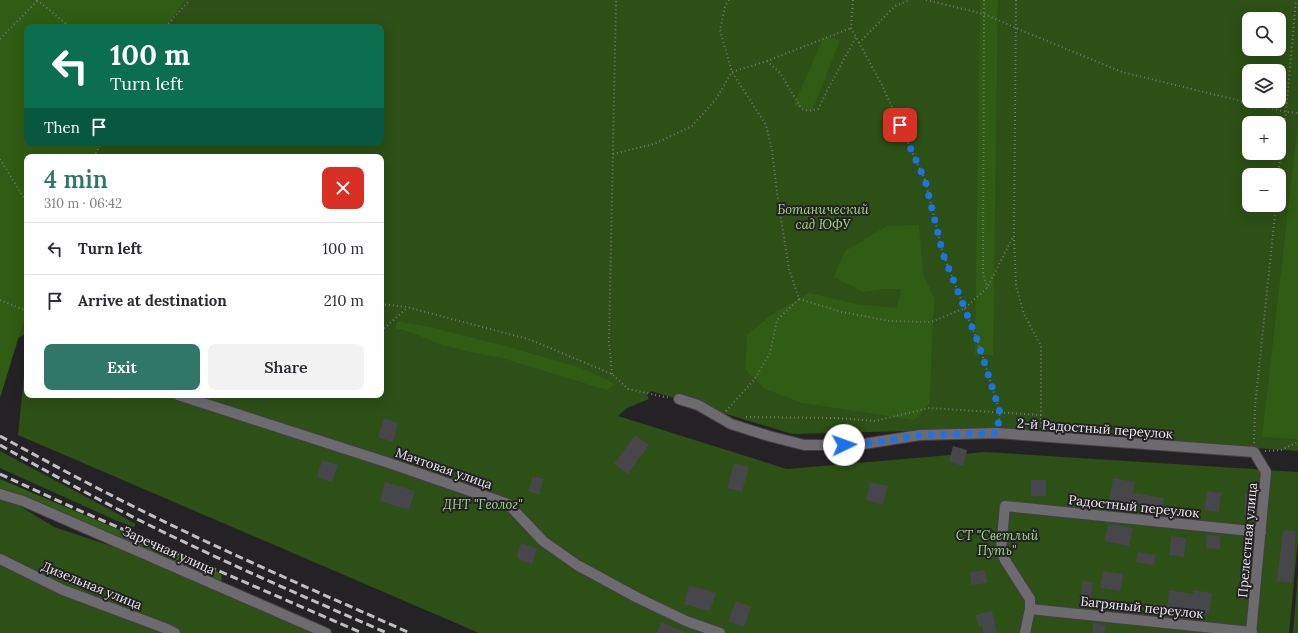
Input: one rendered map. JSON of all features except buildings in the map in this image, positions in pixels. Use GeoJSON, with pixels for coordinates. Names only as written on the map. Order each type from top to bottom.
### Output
{"type":"FeatureCollection","features":[{"type":"Feature","properties":{"kind":"street","name":"Мачтовая улица"},"geometry":{"type":"LineString","coordinates":[[187,398],[386,462],[508,504],[543,541],[577,565],[638,598],[686,621],[720,633]]}},
{"type":"Feature","properties":{"kind":"street","name":"2-й Радостный переулок"},"geometry":{"type":"LineString","coordinates":[[679,399],[698,405],[731,424],[804,445],[857,445],[920,435],[997,433],[1254,452]]}},
{"type":"Feature","properties":{"kind":"street","name":"Прелестная улица"},"geometry":{"type":"LineString","coordinates":[[1251,633],[1266,472],[1254,452]]}},
{"type":"Feature","properties":{"kind":"street","name":"Заречная улица"},"geometry":{"type":"LineString","coordinates":[[0,494],[23,501],[326,633]]}},
{"type":"Feature","properties":{"kind":"street","name":"Радостный переулок"},"geometry":{"type":"LineString","coordinates":[[1030,609],[1030,599],[1005,560],[1001,549],[1004,506],[1261,532]]}},
{"type":"Feature","properties":{"kind":"street","name":"Дизельная улица"},"geometry":{"type":"LineString","coordinates":[[0,559],[62,590],[175,633]]}},
{"type":"Feature","properties":{"kind":"street","name":"Багряный переулок"},"geometry":{"type":"LineString","coordinates":[[1030,609],[1251,633]]}},
{"type":"Feature","properties":{"kind":"street"},"geometry":{"type":"LineString","coordinates":[[1025,633],[1030,609]]}},
{"type":"Feature","properties":{"kind":"path"},"geometry":{"type":"LineString","coordinates":[[0,39],[38,0],[66,24]]}},
{"type":"Feature","properties":{"kind":"path"},"geometry":{"type":"LineString","coordinates":[[168,24],[190,0]]}},
{"type":"Feature","properties":{"kind":"path"},"geometry":{"type":"LineString","coordinates":[[612,374],[609,342],[616,0]]}},
{"type":"Feature","properties":{"kind":"path"},"geometry":{"type":"LineString","coordinates":[[729,0],[725,7],[720,30],[732,72],[766,125],[772,150],[789,269],[799,299]]}},
{"type":"Feature","properties":{"kind":"path"},"geometry":{"type":"LineString","coordinates":[[853,0],[851,28],[882,85],[925,180],[943,254],[978,342],[1000,412],[997,433]]}},
{"type":"Feature","properties":{"kind":"path"},"geometry":{"type":"LineString","coordinates":[[859,43],[895,6],[910,0]]}},
{"type":"Feature","properties":{"kind":"path"},"geometry":{"type":"LineString","coordinates":[[926,0],[984,14],[1122,72],[1286,112],[1298,113]]}},
{"type":"Feature","properties":{"kind":"path"},"geometry":{"type":"LineString","coordinates":[[984,0],[983,274],[987,288]]}},
{"type":"Feature","properties":{"kind":"path"},"geometry":{"type":"LineString","coordinates":[[743,417],[837,418],[875,421],[929,408],[1041,415],[1041,346],[1024,314],[1016,286],[1014,237],[1016,0]]}},
{"type":"Feature","properties":{"kind":"path"},"geometry":{"type":"LineString","coordinates":[[1279,168],[1286,112],[1296,0]]}},
{"type":"Feature","properties":{"kind":"path"},"geometry":{"type":"LineString","coordinates":[[613,154],[654,144],[692,126],[716,99],[732,72],[767,61],[851,28]]}},
{"type":"Feature","properties":{"kind":"path"},"geometry":{"type":"LineString","coordinates":[[767,61],[780,74],[801,108],[808,111],[818,109],[856,37]]}},
{"type":"Feature","properties":{"kind":"path"},"geometry":{"type":"LineString","coordinates":[[0,159],[24,198]]}},
{"type":"Feature","properties":{"kind":"path"},"geometry":{"type":"LineString","coordinates":[[1275,212],[1253,427],[1254,452],[1280,450],[1298,442]]}},
{"type":"Feature","properties":{"kind":"path"},"geometry":{"type":"LineString","coordinates":[[799,299],[842,312],[889,321],[930,322],[965,308],[987,288],[1014,237]]}},
{"type":"Feature","properties":{"kind":"path"},"geometry":{"type":"LineString","coordinates":[[721,418],[754,380],[770,353],[777,320],[799,299]]}},
{"type":"Feature","properties":{"kind":"path"},"geometry":{"type":"LineString","coordinates":[[0,300],[24,310]]}},
{"type":"Feature","properties":{"kind":"path"},"geometry":{"type":"LineString","coordinates":[[384,304],[407,307],[531,340],[612,374],[628,389],[679,399]]}},
{"type":"Feature","properties":{"kind":"path"},"geometry":{"type":"LineString","coordinates":[[384,328],[407,307]]}},
{"type":"Feature","properties":{"kind":"green space","name":"Ботанический сад ЮФУ"},"geometry":{"type":"Polygon","coordinates":[[[0,0],[1298,0],[1298,451],[987,429],[792,434],[651,391],[647,395],[649,399],[627,408],[618,416],[787,469],[986,452],[1298,472],[1298,539],[1289,633],[479,633],[18,435],[24,376],[24,398],[384,398],[384,154],[24,154],[24,335],[0,349],[0,0]]]}},
{"type":"Feature","properties":{"kind":"green space"},"geometry":{"type":"Polygon","coordinates":[[[0,0],[185,0],[167,24],[24,24],[24,146],[100,146],[96,154],[24,154],[24,320],[0,398],[0,0]]]}},
{"type":"Feature","properties":{"kind":"green space"},"geometry":{"type":"Polygon","coordinates":[[[980,0],[998,0],[993,355],[975,355],[980,0]]]}},
{"type":"Feature","properties":{"kind":"green space"},"geometry":{"type":"Polygon","coordinates":[[[824,36],[840,40],[812,112],[794,105],[824,36]]]}},
{"type":"Feature","properties":{"kind":"green space"},"geometry":{"type":"Polygon","coordinates":[[[1298,123],[1298,439],[1262,437],[1298,123]]]}},
{"type":"Feature","properties":{"kind":"green space"},"geometry":{"type":"Polygon","coordinates":[[[919,225],[923,274],[935,299],[930,403],[914,420],[802,403],[765,389],[745,370],[747,335],[771,315],[809,293],[856,304],[897,308],[901,289],[885,289],[863,292],[834,277],[845,251],[887,226],[919,225]]]}},
{"type":"Feature","properties":{"kind":"green space"},"geometry":{"type":"Polygon","coordinates":[[[397,321],[431,327],[509,347],[581,368],[615,384],[607,390],[498,357],[444,346],[410,332],[395,328],[397,321]]]}},
{"type":"Feature","properties":{"kind":"green space"},"geometry":{"type":"Polygon","coordinates":[[[0,451],[118,514],[135,524],[135,526],[134,527],[115,520],[0,468],[0,451]]]}},
{"type":"Feature","properties":{"kind":"green space"},"geometry":{"type":"Polygon","coordinates":[[[0,479],[218,572],[222,576],[221,583],[0,492],[0,479]]]}},
{"type":"Feature","properties":{"kind":"green space"},"geometry":{"type":"Polygon","coordinates":[[[0,494],[54,527],[159,562],[312,633],[0,633],[0,494]]]}},
{"type":"Feature","properties":{"kind":"green space"},"geometry":{"type":"Polygon","coordinates":[[[1298,574],[1298,633],[1293,633],[1298,574]]]}},
{"type":"Feature","properties":{"kind":"railway"},"geometry":{"type":"LineString","coordinates":[[0,436],[100,490],[192,535],[410,633]]}},
{"type":"Feature","properties":{"kind":"railway"},"geometry":{"type":"LineString","coordinates":[[0,445],[77,488],[155,528],[241,569],[387,633]]}},
{"type":"Feature","properties":{"kind":"railway"},"geometry":{"type":"LineString","coordinates":[[0,474],[76,509],[362,633]]}},
{"type":"Feature","properties":{"kind":"route"},"geometry":{"type":"LineString","coordinates":[[844,445],[857,445],[920,435],[997,433],[1000,412],[978,342],[943,254],[925,180],[900,125]]}},
{"type":"Feature","properties":{"kind":"park label","name":"ДНТ \"Геолог\""},"geometry":{"type":"Point","coordinates":[483,504]}},
{"type":"Feature","properties":{"kind":"park label","name":"СТ \"Светлый Путь\""},"geometry":{"type":"Point","coordinates":[997,542]}}]}
